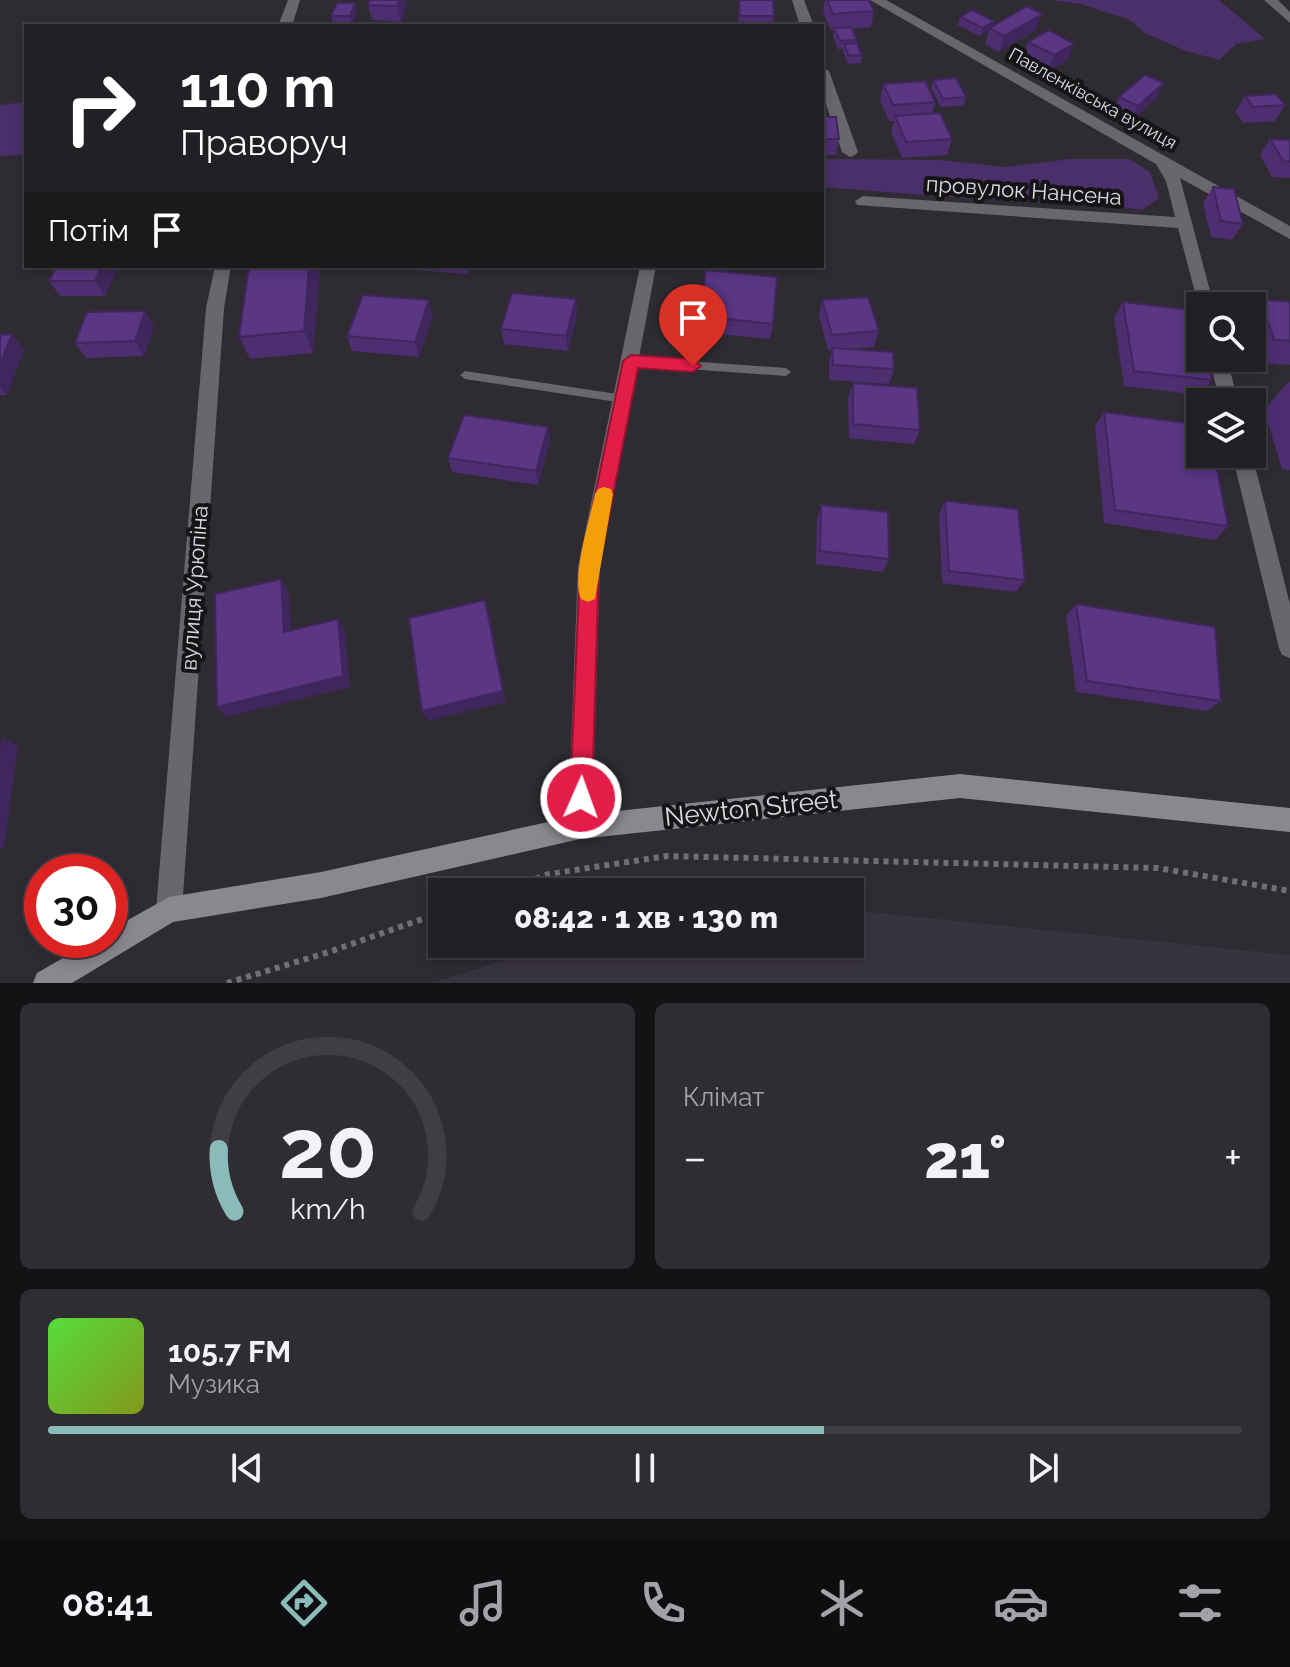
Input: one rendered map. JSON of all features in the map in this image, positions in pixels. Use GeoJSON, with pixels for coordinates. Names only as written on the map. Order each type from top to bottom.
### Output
{"type":"FeatureCollection","features":[{"type":"Feature","properties":{"kind":"street"},"geometry":{"type":"LineString","coordinates":[[286,24],[294,0]]}},
{"type":"Feature","properties":{"kind":"street"},"geometry":{"type":"LineString","coordinates":[[798,0],[806,24]]}},
{"type":"Feature","properties":{"kind":"street","name":"Павленківська вулиця"},"geometry":{"type":"LineString","coordinates":[[876,0],[1148,150],[1290,233]]}},
{"type":"Feature","properties":{"kind":"street"},"geometry":{"type":"LineString","coordinates":[[1270,0],[1290,19]]}},
{"type":"Feature","properties":{"kind":"street"},"geometry":{"type":"LineString","coordinates":[[824,77],[850,152]]}},
{"type":"Feature","properties":{"kind":"street"},"geometry":{"type":"LineString","coordinates":[[1148,150],[1163,163],[1174,181],[1201,292]]}},
{"type":"Feature","properties":{"kind":"street","name":"провулок Нансена"},"geometry":{"type":"LineString","coordinates":[[863,201],[1183,223]]}},
{"type":"Feature","properties":{"kind":"street","name":"вулиця Урюпіна"},"geometry":{"type":"LineString","coordinates":[[169,910],[215,308],[223,268]]}},
{"type":"Feature","properties":{"kind":"street"},"geometry":{"type":"LineString","coordinates":[[580,827],[589,567],[648,268]]}},
{"type":"Feature","properties":{"kind":"street"},"geometry":{"type":"LineString","coordinates":[[1245,468],[1290,648]]}},
{"type":"Feature","properties":{"kind":"street","name":"Newton Street"},"geometry":{"type":"LineString","coordinates":[[47,983],[169,910],[321,885],[580,827],[960,786],[1290,820]]}},
{"type":"Feature","properties":{"kind":"lane"},"geometry":{"type":"LineString","coordinates":[[631,361],[786,372]]}},
{"type":"Feature","properties":{"kind":"lane"},"geometry":{"type":"LineString","coordinates":[[465,375],[624,399]]}},
{"type":"Feature","properties":{"kind":"path"},"geometry":{"type":"LineString","coordinates":[[538,878],[667,856],[1158,868],[1290,891]]}},
{"type":"Feature","properties":{"kind":"path"},"geometry":{"type":"LineString","coordinates":[[227,983],[428,917]]}},
{"type":"Feature","properties":{"kind":"shaded area"},"geometry":{"type":"Polygon","coordinates":[[[1051,0],[1219,0],[1265,39],[1236,44],[1219,60],[1186,51],[1145,33],[1130,20],[1081,4],[1051,0]]]}},
{"type":"Feature","properties":{"kind":"shaded area"},"geometry":{"type":"Polygon","coordinates":[[[24,102],[24,155],[0,156],[0,105],[24,102]]]}},
{"type":"Feature","properties":{"kind":"shaded area"},"geometry":{"type":"Polygon","coordinates":[[[824,159],[940,160],[1006,167],[1070,159],[1129,159],[1150,172],[1159,198],[1142,210],[1092,202],[975,199],[824,187],[824,159]]]}},
{"type":"Feature","properties":{"kind":"shaded area"},"geometry":{"type":"Polygon","coordinates":[[[864,911],[1290,955],[1290,983],[432,983],[511,958],[864,958],[864,911]]]}},
{"type":"Feature","properties":{"kind":"building"},"geometry":{"type":"Polygon","coordinates":[[[370,0],[400,0],[397,6],[368,5],[370,0]]]}},
{"type":"Feature","properties":{"kind":"building"},"geometry":{"type":"Polygon","coordinates":[[[739,0],[773,0],[774,16],[740,16],[739,0]]]}},
{"type":"Feature","properties":{"kind":"building"},"geometry":{"type":"Polygon","coordinates":[[[827,0],[869,0],[874,11],[833,14],[827,0]]]}},
{"type":"Feature","properties":{"kind":"building"},"geometry":{"type":"Polygon","coordinates":[[[337,3],[355,3],[350,16],[331,16],[337,3]]]}},
{"type":"Feature","properties":{"kind":"building"},"geometry":{"type":"Polygon","coordinates":[[[1027,6],[1042,14],[1004,36],[990,28],[1027,6]]]}},
{"type":"Feature","properties":{"kind":"building"},"geometry":{"type":"Polygon","coordinates":[[[972,10],[994,21],[983,28],[960,17],[972,10]]]}},
{"type":"Feature","properties":{"kind":"building"},"geometry":{"type":"Polygon","coordinates":[[[851,27],[857,40],[840,41],[834,28],[851,27]]]}},
{"type":"Feature","properties":{"kind":"building"},"geometry":{"type":"Polygon","coordinates":[[[1049,30],[1074,44],[1054,55],[1028,42],[1049,30]]]}},
{"type":"Feature","properties":{"kind":"building"},"geometry":{"type":"Polygon","coordinates":[[[857,43],[862,55],[849,56],[844,44],[857,43]]]}},
{"type":"Feature","properties":{"kind":"building"},"geometry":{"type":"Polygon","coordinates":[[[1145,75],[1164,83],[1138,106],[1119,97],[1145,75]]]}},
{"type":"Feature","properties":{"kind":"building"},"geometry":{"type":"Polygon","coordinates":[[[956,78],[966,97],[943,99],[933,80],[956,78]]]}},
{"type":"Feature","properties":{"kind":"building"},"geometry":{"type":"Polygon","coordinates":[[[925,81],[935,102],[893,105],[883,84],[925,81]]]}},
{"type":"Feature","properties":{"kind":"building"},"geometry":{"type":"Polygon","coordinates":[[[1276,94],[1285,105],[1253,107],[1245,96],[1276,94]]]}},
{"type":"Feature","properties":{"kind":"building"},"geometry":{"type":"Polygon","coordinates":[[[940,113],[952,139],[906,142],[895,116],[940,113]]]}},
{"type":"Feature","properties":{"kind":"building"},"geometry":{"type":"Polygon","coordinates":[[[824,117],[836,117],[839,139],[824,139],[824,117]]]}},
{"type":"Feature","properties":{"kind":"building"},"geometry":{"type":"Polygon","coordinates":[[[1270,139],[1290,140],[1290,162],[1283,161],[1270,139]]]}},
{"type":"Feature","properties":{"kind":"building"},"geometry":{"type":"Polygon","coordinates":[[[1213,187],[1234,189],[1243,224],[1221,221],[1213,187]]]}},
{"type":"Feature","properties":{"kind":"building"},"geometry":{"type":"Polygon","coordinates":[[[56,268],[101,268],[95,281],[49,281],[56,268]]]}},
{"type":"Feature","properties":{"kind":"building"},"geometry":{"type":"Polygon","coordinates":[[[249,268],[309,268],[304,331],[239,337],[249,268]]]}},
{"type":"Feature","properties":{"kind":"building"},"geometry":{"type":"Polygon","coordinates":[[[706,270],[777,277],[773,324],[699,316],[706,270]]]}},
{"type":"Feature","properties":{"kind":"building"},"geometry":{"type":"Polygon","coordinates":[[[512,293],[576,299],[566,336],[501,329],[512,293]]]}},
{"type":"Feature","properties":{"kind":"building"},"geometry":{"type":"Polygon","coordinates":[[[363,295],[429,300],[415,342],[347,336],[363,295]]]}},
{"type":"Feature","properties":{"kind":"building"},"geometry":{"type":"Polygon","coordinates":[[[868,297],[879,331],[832,335],[822,300],[868,297]]]}},
{"type":"Feature","properties":{"kind":"building"},"geometry":{"type":"Polygon","coordinates":[[[1266,300],[1290,302],[1290,341],[1274,340],[1266,317],[1266,300]]]}},
{"type":"Feature","properties":{"kind":"building"},"geometry":{"type":"Polygon","coordinates":[[[1123,302],[1186,310],[1186,372],[1211,372],[1212,380],[1134,371],[1123,302]]]}},
{"type":"Feature","properties":{"kind":"building"},"geometry":{"type":"Polygon","coordinates":[[[145,311],[135,341],[75,343],[87,312],[145,311]]]}},
{"type":"Feature","properties":{"kind":"building"},"geometry":{"type":"Polygon","coordinates":[[[12,334],[0,364],[0,335],[12,334]]]}},
{"type":"Feature","properties":{"kind":"building"},"geometry":{"type":"Polygon","coordinates":[[[832,348],[893,352],[894,369],[833,365],[832,348]]]}},
{"type":"Feature","properties":{"kind":"building"},"geometry":{"type":"Polygon","coordinates":[[[853,383],[917,388],[920,430],[853,424],[853,383]]]}},
{"type":"Feature","properties":{"kind":"building"},"geometry":{"type":"Polygon","coordinates":[[[1104,412],[1186,423],[1186,468],[1217,468],[1228,526],[1115,510],[1104,412]]]}},
{"type":"Feature","properties":{"kind":"building"},"geometry":{"type":"Polygon","coordinates":[[[464,415],[548,427],[536,471],[448,458],[464,415]]]}},
{"type":"Feature","properties":{"kind":"building"},"geometry":{"type":"Polygon","coordinates":[[[945,501],[1018,509],[1025,580],[949,571],[945,501]]]}},
{"type":"Feature","properties":{"kind":"building"},"geometry":{"type":"Polygon","coordinates":[[[821,505],[888,512],[889,559],[820,551],[821,505]]]}},
{"type":"Feature","properties":{"kind":"building"},"geometry":{"type":"Polygon","coordinates":[[[281,579],[284,632],[338,619],[343,676],[217,707],[215,594],[281,579]]]}},
{"type":"Feature","properties":{"kind":"building"},"geometry":{"type":"Polygon","coordinates":[[[485,600],[503,691],[422,711],[409,618],[485,600]]]}},
{"type":"Feature","properties":{"kind":"building"},"geometry":{"type":"Polygon","coordinates":[[[1076,604],[1215,627],[1221,701],[1087,681],[1076,604]]]}},
{"type":"Feature","properties":{"kind":"slow traffic"},"geometry":{"type":"LineString","coordinates":[[588,593],[589,567],[604,494]]}},
{"type":"Feature","properties":{"kind":"route"},"geometry":{"type":"LineString","coordinates":[[581,798],[589,567],[631,361],[693,366]]}}]}
